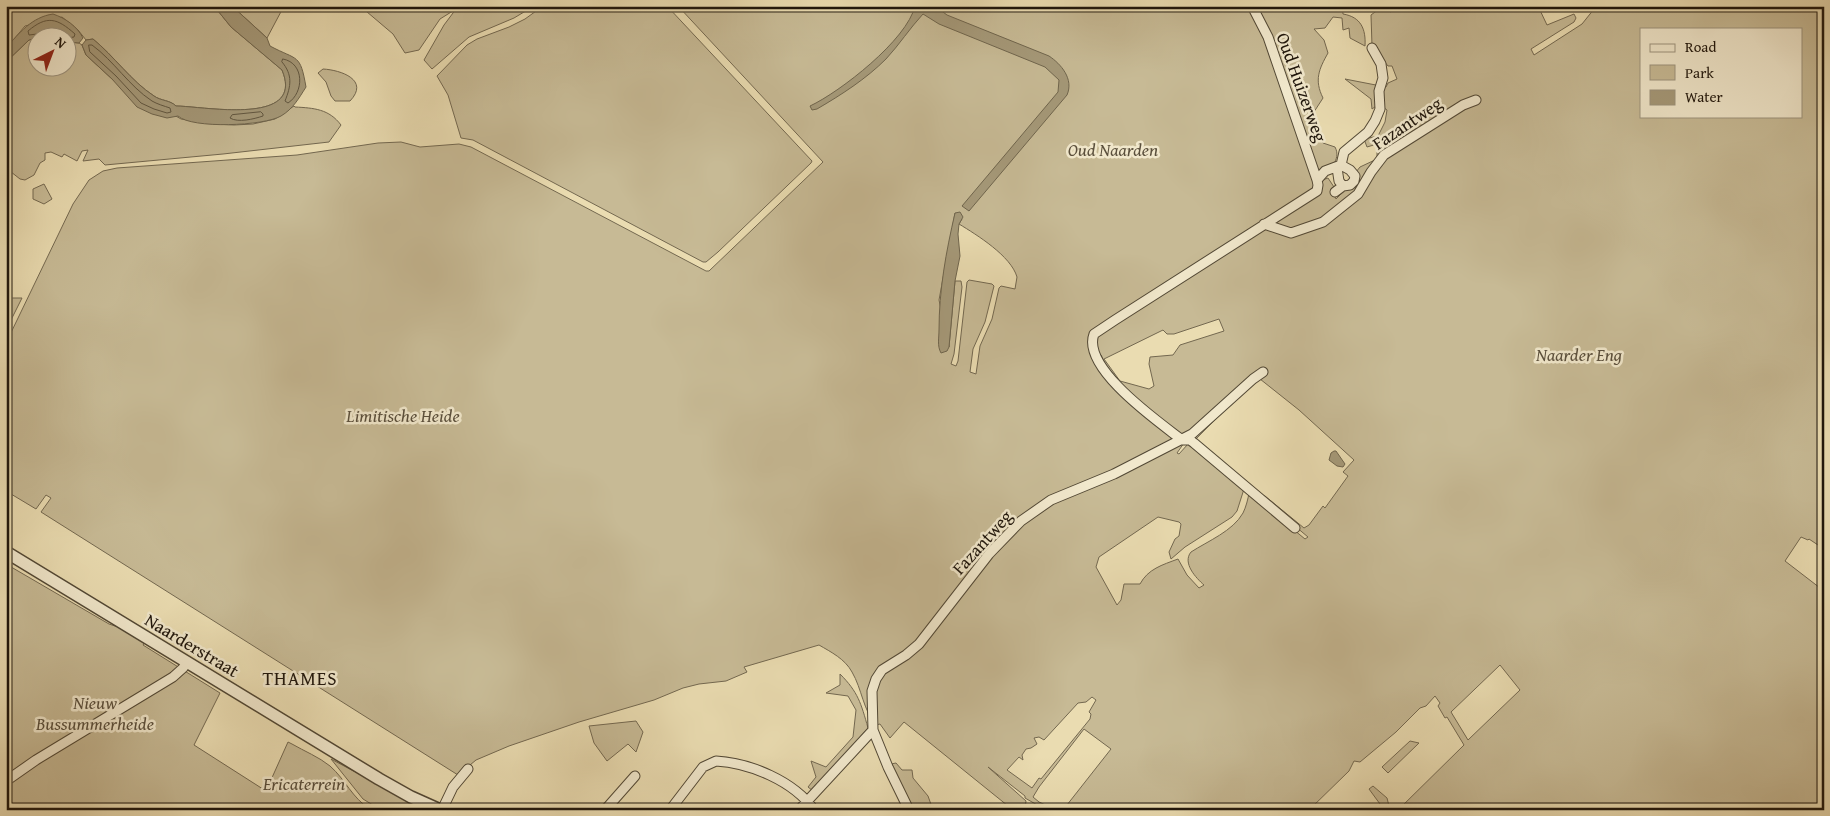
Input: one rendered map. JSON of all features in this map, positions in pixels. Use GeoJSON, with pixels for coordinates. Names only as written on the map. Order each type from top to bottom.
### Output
{"type":"FeatureCollection","features":[{"type":"Feature","properties":{"kind":"street","name":"Oud Huizerweg"},"geometry":{"type":"LineString","coordinates":[[1252,6],[1268,37],[1320,177],[1317,191],[1264,224]]}},
{"type":"Feature","properties":{"kind":"street"},"geometry":{"type":"LineString","coordinates":[[1343,186],[1339,181],[1339,167],[1344,152],[1368,132],[1375,122],[1380,109],[1379,91],[1383,78],[1381,64],[1372,48]]}},
{"type":"Feature","properties":{"kind":"street","name":"Fazantweg"},"geometry":{"type":"LineString","coordinates":[[1264,224],[1291,233],[1323,222],[1358,194],[1384,155],[1463,105],[1476,100]]}},
{"type":"Feature","properties":{"kind":"street"},"geometry":{"type":"LineString","coordinates":[[1320,177],[1325,171],[1339,167],[1350,170],[1355,176],[1354,181],[1335,192]]}},
{"type":"Feature","properties":{"kind":"street"},"geometry":{"type":"LineString","coordinates":[[1264,224],[1094,334],[1094,350],[1105,370],[1118,387],[1140,408],[1186,440],[1295,528]]}},
{"type":"Feature","properties":{"kind":"street","name":"Fazantweg"},"geometry":{"type":"LineString","coordinates":[[873,728],[872,691],[882,670],[906,655],[919,644],[989,554],[1020,521],[1051,500],[1114,474],[1186,440],[1263,372]]}},
{"type":"Feature","properties":{"kind":"street","name":"Naarderstraat"},"geometry":{"type":"LineString","coordinates":[[6,552],[379,779],[411,797],[441,810]]}},
{"type":"Feature","properties":{"kind":"street"},"geometry":{"type":"LineString","coordinates":[[6,781],[36,760],[173,677],[180,672],[187,662]]}},
{"type":"Feature","properties":{"kind":"street"},"geometry":{"type":"LineString","coordinates":[[799,810],[873,728],[888,767],[909,810]]}},
{"type":"Feature","properties":{"kind":"street"},"geometry":{"type":"LineString","coordinates":[[670,810],[703,767],[716,760],[771,774],[807,801],[814,810]]}},
{"type":"Feature","properties":{"kind":"street"},"geometry":{"type":"LineString","coordinates":[[441,810],[453,787],[468,769]]}},
{"type":"Feature","properties":{"kind":"street"},"geometry":{"type":"LineString","coordinates":[[606,810],[635,776]]}},
{"type":"Feature","properties":{"kind":"green space"},"geometry":{"type":"Polygon","coordinates":[[[6,6],[214,6],[231,27],[282,70],[285,88],[279,100],[266,106],[248,109],[227,110],[176,106],[157,98],[146,90],[93,39],[86,40],[78,28],[62,17],[25,26],[10,44],[6,41],[6,6]]]}},
{"type":"Feature","properties":{"kind":"green space"},"geometry":{"type":"Polygon","coordinates":[[[232,6],[284,6],[267,38],[232,6]]]}},
{"type":"Feature","properties":{"kind":"green space"},"geometry":{"type":"Polygon","coordinates":[[[360,6],[534,6],[514,18],[469,37],[432,69],[424,60],[444,25],[456,9],[440,19],[419,50],[405,53],[393,34],[360,6]]]}},
{"type":"Feature","properties":{"kind":"green space"},"geometry":{"type":"Polygon","coordinates":[[[543,6],[667,6],[812,161],[811,163],[718,252],[706,262],[703,262],[473,140],[461,138],[448,95],[437,76],[467,45],[525,19],[543,6]]]}},
{"type":"Feature","properties":{"kind":"green space"},"geometry":{"type":"Polygon","coordinates":[[[678,6],[1342,6],[1343,14],[1354,18],[1361,25],[1365,34],[1365,46],[1350,38],[1349,28],[1343,30],[1342,18],[1333,17],[1325,28],[1314,29],[1324,40],[1328,53],[1322,64],[1318,80],[1323,98],[1312,115],[1314,132],[1323,143],[1335,147],[1337,152],[1333,165],[1320,181],[1328,178],[1334,187],[1331,189],[1336,199],[1346,189],[1352,189],[1357,182],[1356,172],[1360,167],[1377,159],[1377,144],[1367,147],[1364,139],[1378,136],[1385,122],[1387,110],[1379,104],[1372,109],[1371,99],[1345,79],[1386,87],[1388,83],[1397,79],[1392,66],[1388,66],[1372,46],[1371,15],[1383,6],[1386,6],[1390,12],[1404,6],[1538,6],[1547,25],[1574,14],[1576,18],[1574,22],[1531,49],[1534,55],[1582,24],[1594,9],[1594,6],[1824,6],[1824,549],[1809,539],[1801,537],[1785,561],[1824,591],[1824,810],[1398,810],[1464,745],[1447,717],[1445,718],[1438,706],[1440,703],[1435,696],[1426,706],[1420,708],[1396,732],[1360,762],[1354,761],[1349,771],[1309,810],[1063,810],[1111,749],[1084,729],[1033,797],[1056,810],[1046,810],[1025,798],[1025,796],[988,767],[1026,801],[1025,810],[1013,810],[904,722],[890,738],[880,724],[876,725],[872,719],[846,663],[819,645],[744,667],[747,672],[726,681],[683,688],[654,700],[579,722],[509,746],[476,760],[458,775],[41,512],[51,498],[46,495],[36,509],[6,491],[6,343],[73,204],[89,180],[103,171],[117,168],[297,155],[378,143],[401,142],[420,147],[459,144],[471,147],[709,271],[823,162],[678,6]],[[955,213],[939,300],[949,347],[955,281],[961,281],[962,287],[954,354],[951,364],[956,366],[967,282],[969,280],[994,286],[985,322],[973,349],[970,372],[976,374],[980,346],[992,319],[999,288],[1001,286],[1015,289],[1017,277],[1014,269],[1001,254],[984,240],[959,224],[962,219],[955,213]],[[1219,319],[1174,334],[1167,334],[1163,330],[1104,359],[1120,381],[1149,389],[1154,386],[1149,364],[1150,357],[1173,355],[1180,345],[1224,331],[1219,319]],[[1101,355],[1099,366],[1147,412],[1110,374],[1101,355]],[[1260,379],[1243,391],[1196,439],[1187,441],[1147,412],[1170,434],[1172,442],[1184,443],[1177,453],[1179,454],[1188,444],[1244,489],[1237,511],[1232,517],[1185,547],[1171,559],[1169,552],[1175,539],[1179,536],[1181,524],[1158,517],[1099,557],[1096,567],[1117,605],[1121,600],[1124,584],[1140,584],[1151,571],[1178,559],[1187,575],[1199,588],[1204,585],[1191,570],[1188,561],[1189,556],[1191,552],[1220,535],[1239,519],[1245,508],[1249,493],[1305,539],[1308,537],[1258,495],[1265,496],[1304,528],[1309,525],[1323,506],[1325,508],[1348,476],[1343,472],[1354,460],[1299,410],[1260,379]],[[1500,665],[1451,712],[1468,740],[1520,690],[1500,665]],[[1092,697],[1086,702],[1078,703],[1044,740],[1039,737],[1034,738],[1037,744],[1026,749],[1022,755],[1023,760],[1019,757],[1007,770],[1032,788],[1090,719],[1091,714],[1089,712],[1096,700],[1092,697]]]}},
{"type":"Feature","properties":{"kind":"green space"},"geometry":{"type":"Polygon","coordinates":[[[28,41],[28,78],[78,78],[79,43],[82,45],[86,55],[112,79],[181,119],[214,124],[253,124],[275,119],[294,106],[321,110],[341,125],[329,142],[223,154],[105,165],[99,159],[83,161],[88,150],[82,151],[77,161],[64,154],[62,157],[51,152],[45,153],[45,160],[40,163],[34,175],[25,180],[20,179],[6,168],[6,62],[28,41]]]}},
{"type":"Feature","properties":{"kind":"green space"},"geometry":{"type":"Polygon","coordinates":[[[323,69],[338,71],[355,82],[357,87],[350,101],[335,101],[326,82],[318,73],[323,69]]]}},
{"type":"Feature","properties":{"kind":"green space"},"geometry":{"type":"Polygon","coordinates":[[[44,184],[52,199],[44,204],[33,199],[33,189],[44,184]]]}},
{"type":"Feature","properties":{"kind":"green space"},"geometry":{"type":"Polygon","coordinates":[[[6,298],[22,298],[6,330],[6,298]]]}},
{"type":"Feature","properties":{"kind":"green space","name":"Nieuw Bussummerheide"},"geometry":{"type":"Polygon","coordinates":[[[6,564],[109,624],[121,628],[145,642],[143,645],[220,693],[194,745],[266,791],[288,742],[330,766],[358,800],[371,810],[6,810],[6,564]]]}},
{"type":"Feature","properties":{"kind":"green space"},"geometry":{"type":"Polygon","coordinates":[[[840,674],[858,698],[868,728],[813,791],[808,787],[816,777],[811,761],[826,767],[853,737],[856,710],[848,696],[826,693],[840,685],[840,674]]]}},
{"type":"Feature","properties":{"kind":"green space"},"geometry":{"type":"Polygon","coordinates":[[[636,721],[643,732],[636,752],[628,744],[607,761],[594,743],[589,726],[636,721]]]}},
{"type":"Feature","properties":{"kind":"green space"},"geometry":{"type":"Polygon","coordinates":[[[1410,741],[1419,743],[1388,773],[1382,767],[1410,741]]]}},
{"type":"Feature","properties":{"kind":"green space"},"geometry":{"type":"Polygon","coordinates":[[[331,759],[427,810],[381,810],[363,799],[331,759]]]}},
{"type":"Feature","properties":{"kind":"green space"},"geometry":{"type":"Polygon","coordinates":[[[896,763],[902,770],[912,770],[913,778],[928,796],[933,810],[913,810],[891,764],[896,763]]]}},
{"type":"Feature","properties":{"kind":"green space"},"geometry":{"type":"Polygon","coordinates":[[[1373,786],[1387,798],[1390,810],[1376,810],[1380,804],[1369,789],[1373,786]]]}},
{"type":"Feature","properties":{"kind":"water"},"geometry":{"type":"Polygon","coordinates":[[[214,6],[232,6],[267,38],[270,46],[296,59],[299,63],[306,87],[292,107],[281,116],[260,122],[228,125],[198,123],[178,116],[167,118],[152,114],[137,107],[112,79],[86,55],[82,45],[86,40],[93,39],[146,90],[157,98],[176,106],[227,110],[248,109],[266,106],[279,100],[285,88],[282,70],[231,27],[214,6]]]}},
{"type":"Feature","properties":{"kind":"water"},"geometry":{"type":"Polygon","coordinates":[[[915,6],[935,6],[947,15],[1049,56],[1058,63],[1068,78],[1069,89],[1067,95],[969,211],[962,206],[1058,92],[1059,80],[1045,67],[939,24],[923,14],[886,59],[862,80],[817,109],[812,110],[810,106],[838,89],[871,64],[899,34],[915,6]]]}},
{"type":"Feature","properties":{"kind":"water"},"geometry":{"type":"Polygon","coordinates":[[[53,14],[66,20],[76,28],[28,28],[28,41],[6,62],[6,48],[21,31],[32,22],[53,14]]]}},
{"type":"Feature","properties":{"kind":"water"},"geometry":{"type":"Polygon","coordinates":[[[78,31],[83,38],[78,43],[78,31]]]}},
{"type":"Feature","properties":{"kind":"water"},"geometry":{"type":"Polygon","coordinates":[[[960,212],[963,217],[959,224],[958,234],[960,256],[955,281],[949,347],[947,351],[941,353],[939,345],[940,300],[955,213],[960,212]]]}},
{"type":"Feature","properties":{"kind":"water"},"geometry":{"type":"Polygon","coordinates":[[[1336,451],[1345,464],[1343,467],[1337,466],[1329,460],[1331,453],[1336,451]]]}},
{"type":"Feature","properties":{"kind":"district","name":"THAMES"},"geometry":{"type":"Point","coordinates":[300,678]}},
{"type":"Feature","properties":{"kind":"park label","name":"Oud Naarden"},"geometry":{"type":"Point","coordinates":[1113,149]}},
{"type":"Feature","properties":{"kind":"park label","name":"Naarder Eng"},"geometry":{"type":"Point","coordinates":[1579,354]}},
{"type":"Feature","properties":{"kind":"park label","name":"Limitische Heide"},"geometry":{"type":"Point","coordinates":[403,415]}},
{"type":"Feature","properties":{"kind":"park label","name":"Ericaterrein"},"geometry":{"type":"Point","coordinates":[304,783]}}]}
